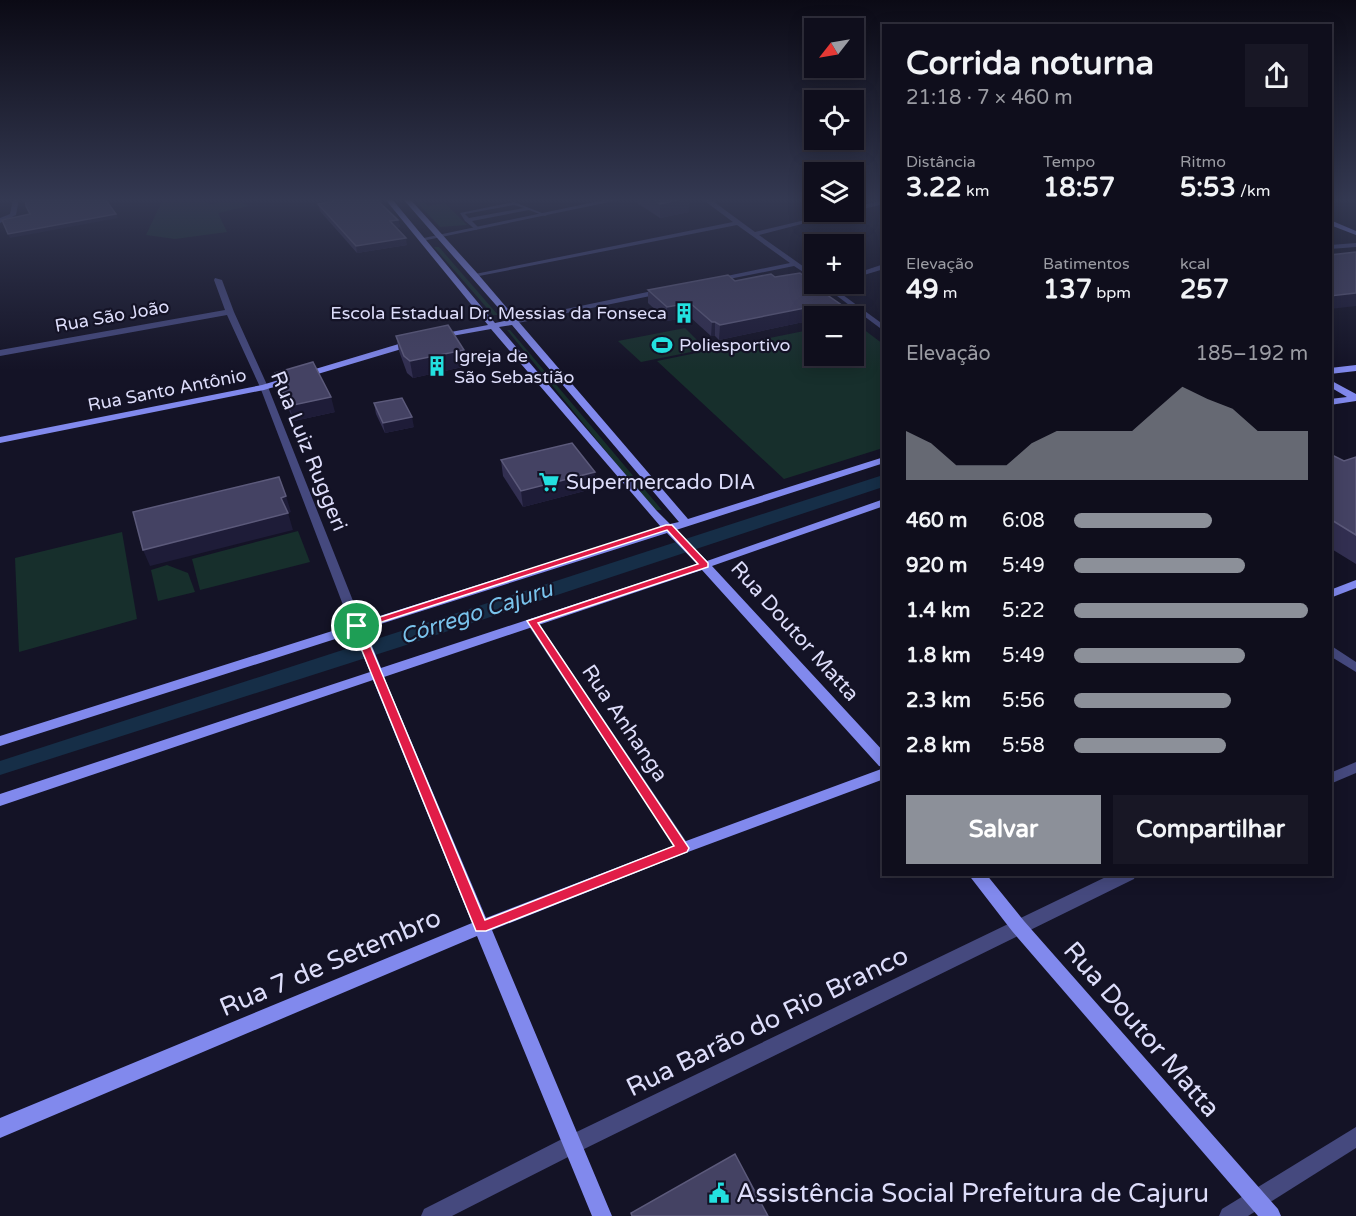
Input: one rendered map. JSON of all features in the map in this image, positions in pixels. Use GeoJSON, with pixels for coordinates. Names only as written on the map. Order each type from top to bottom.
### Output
{"type":"FeatureCollection","features":[{"type":"Feature","properties":{"kind":"main road","name":"Rua Doutor Matta"},"geometry":{"type":"LineString","coordinates":[[436,256],[652,512],[701,561],[882,760]]}},
{"type":"Feature","properties":{"kind":"main road"},"geometry":{"type":"LineString","coordinates":[[456,256],[685,522]]}},
{"type":"Feature","properties":{"kind":"main road"},"geometry":{"type":"LineString","coordinates":[[428,339],[513,322]]}},
{"type":"Feature","properties":{"kind":"main road","name":"Rua Santo Antônio"},"geometry":{"type":"LineString","coordinates":[[0,440],[264,387],[418,342]]}},
{"type":"Feature","properties":{"kind":"main road"},"geometry":{"type":"LineString","coordinates":[[1332,371],[1356,368]]}},
{"type":"Feature","properties":{"kind":"main road"},"geometry":{"type":"LineString","coordinates":[[1332,384],[1354,397]]}},
{"type":"Feature","properties":{"kind":"main road"},"geometry":{"type":"LineString","coordinates":[[1332,402],[1354,397]]}},
{"type":"Feature","properties":{"kind":"main road"},"geometry":{"type":"LineString","coordinates":[[0,741],[359,632],[669,527],[882,461]]}},
{"type":"Feature","properties":{"kind":"main road"},"geometry":{"type":"LineString","coordinates":[[0,800],[375,667],[532,621],[701,561],[882,503]]}},
{"type":"Feature","properties":{"kind":"main road"},"geometry":{"type":"LineString","coordinates":[[1332,593],[1356,584]]}},
{"type":"Feature","properties":{"kind":"main road"},"geometry":{"type":"LineString","coordinates":[[359,632],[602,1216]]}},
{"type":"Feature","properties":{"kind":"main road","name":"Rua 7 de Setembro"},"geometry":{"type":"LineString","coordinates":[[0,1128],[481,927],[682,848],[882,774]]}},
{"type":"Feature","properties":{"kind":"main road","name":"Rua Doutor Matta"},"geometry":{"type":"LineString","coordinates":[[978,876],[1018,926],[1271,1216]]}},
{"type":"Feature","properties":{"kind":"street"},"geometry":{"type":"LineString","coordinates":[[474,275],[572,256]]}},
{"type":"Feature","properties":{"kind":"street"},"geometry":{"type":"LineString","coordinates":[[784,256],[804,270]]}},
{"type":"Feature","properties":{"kind":"street"},"geometry":{"type":"LineString","coordinates":[[705,283],[795,264]]}},
{"type":"Feature","properties":{"kind":"street"},"geometry":{"type":"LineString","coordinates":[[864,273],[882,267]]}},
{"type":"Feature","properties":{"kind":"street","name":"Rua Luiz Ruggeri"},"geometry":{"type":"LineString","coordinates":[[218,280],[264,387],[359,632]]}},
{"type":"Feature","properties":{"kind":"street"},"geometry":{"type":"LineString","coordinates":[[513,322],[671,290]]}},
{"type":"Feature","properties":{"kind":"street"},"geometry":{"type":"LineString","coordinates":[[840,294],[882,327]]}},
{"type":"Feature","properties":{"kind":"street","name":"Rua São João"},"geometry":{"type":"LineString","coordinates":[[0,353],[230,312]]}},
{"type":"Feature","properties":{"kind":"street","name":"Rua Anhanga"},"geometry":{"type":"LineString","coordinates":[[532,621],[682,848]]}},
{"type":"Feature","properties":{"kind":"street"},"geometry":{"type":"LineString","coordinates":[[1332,650],[1356,668]]}},
{"type":"Feature","properties":{"kind":"street"},"geometry":{"type":"LineString","coordinates":[[1332,778],[1356,767]]}},
{"type":"Feature","properties":{"kind":"street","name":"Rua Barão do Rio Branco"},"geometry":{"type":"LineString","coordinates":[[431,1216],[571,1145],[1124,876]]}},
{"type":"Feature","properties":{"kind":"street"},"geometry":{"type":"LineString","coordinates":[[1228,1216],[1356,1137]]}},
{"type":"Feature","properties":{"kind":"path"},"geometry":{"type":"LineString","coordinates":[[463,360],[513,350]]}},
{"type":"Feature","properties":{"kind":"green space"},"geometry":{"type":"Polygon","coordinates":[[[442,256],[447,256],[498,315],[493,315],[442,256]]]}},
{"type":"Feature","properties":{"kind":"green space","name":"Poliesportivo"},"geometry":{"type":"Polygon","coordinates":[[[685,328],[706,349],[641,362],[618,341],[685,328]]]}},
{"type":"Feature","properties":{"kind":"green space"},"geometry":{"type":"Polygon","coordinates":[[[507,330],[510,330],[662,510],[654,510],[507,330]]]}},
{"type":"Feature","properties":{"kind":"green space"},"geometry":{"type":"Polygon","coordinates":[[[864,330],[882,343],[882,448],[784,479],[657,361],[804,331],[804,366],[864,366],[864,330]]]}},
{"type":"Feature","properties":{"kind":"green space"},"geometry":{"type":"Polygon","coordinates":[[[298,531],[310,562],[200,590],[192,559],[298,531]]]}},
{"type":"Feature","properties":{"kind":"green space"},"geometry":{"type":"Polygon","coordinates":[[[122,532],[137,619],[19,652],[15,558],[122,532]]]}},
{"type":"Feature","properties":{"kind":"green space"},"geometry":{"type":"Polygon","coordinates":[[[167,565],[188,573],[195,592],[158,601],[151,570],[167,565]]]}},
{"type":"Feature","properties":{"kind":"water","name":"Córrego Cajuru"},"geometry":{"type":"Polygon","coordinates":[[[882,475],[882,487],[400,647],[0,775],[0,761],[882,475]]]}},
{"type":"Feature","properties":{"kind":"building"},"geometry":{"type":"Polygon","coordinates":[[[1332,256],[1356,256],[1356,293],[1332,296],[1332,256]]]}},
{"type":"Feature","properties":{"kind":"building"},"geometry":{"type":"Polygon","coordinates":[[[800,273],[804,276],[804,294],[826,294],[843,306],[804,306],[804,308],[720,325],[712,322],[690,303],[667,307],[648,290],[728,275],[735,281],[771,274],[775,277],[800,273]]]}},
{"type":"Feature","properties":{"kind":"building"},"geometry":{"type":"Polygon","coordinates":[[[448,325],[464,350],[410,361],[404,356],[396,336],[448,325]]]}},
{"type":"Feature","properties":{"kind":"building"},"geometry":{"type":"Polygon","coordinates":[[[313,362],[331,397],[289,406],[275,373],[313,362]]]}},
{"type":"Feature","properties":{"kind":"building"},"geometry":{"type":"Polygon","coordinates":[[[402,398],[412,417],[383,423],[374,403],[402,398]]]}},
{"type":"Feature","properties":{"kind":"building"},"geometry":{"type":"Polygon","coordinates":[[[572,443],[595,472],[521,491],[501,460],[572,443]]]}},
{"type":"Feature","properties":{"kind":"building"},"geometry":{"type":"Polygon","coordinates":[[[1332,455],[1344,461],[1356,457],[1356,535],[1332,520],[1332,455]]]}},
{"type":"Feature","properties":{"kind":"building"},"geometry":{"type":"Polygon","coordinates":[[[279,477],[286,496],[281,498],[288,513],[143,550],[133,512],[279,477]]]}},
{"type":"Feature","properties":{"kind":"building"},"geometry":{"type":"Polygon","coordinates":[[[735,1154],[768,1216],[632,1216],[631,1213],[735,1154]]]}},
{"type":"Feature","properties":{"kind":"place","name":"Escola Estadual Dr. Messias da Fonseca"},"geometry":{"type":"Point","coordinates":[684,313]}},
{"type":"Feature","properties":{"kind":"place","name":"Poliesportivo"},"geometry":{"type":"Point","coordinates":[662,345]}},
{"type":"Feature","properties":{"kind":"place","name":"Igreja de São Sebastião"},"geometry":{"type":"Point","coordinates":[437,366]}},
{"type":"Feature","properties":{"kind":"place","name":"Supermercado DIA"},"geometry":{"type":"Point","coordinates":[549,482]}},
{"type":"Feature","properties":{"kind":"place","name":"Assistência Social Prefeitura de Cajuru"},"geometry":{"type":"Point","coordinates":[719,1193]}},
{"type":"Feature","properties":{"kind":"route"},"geometry":{"type":"LineString","coordinates":[[669,527],[705,565],[532,621],[682,848],[481,927],[357,626],[669,527]]}}]}
